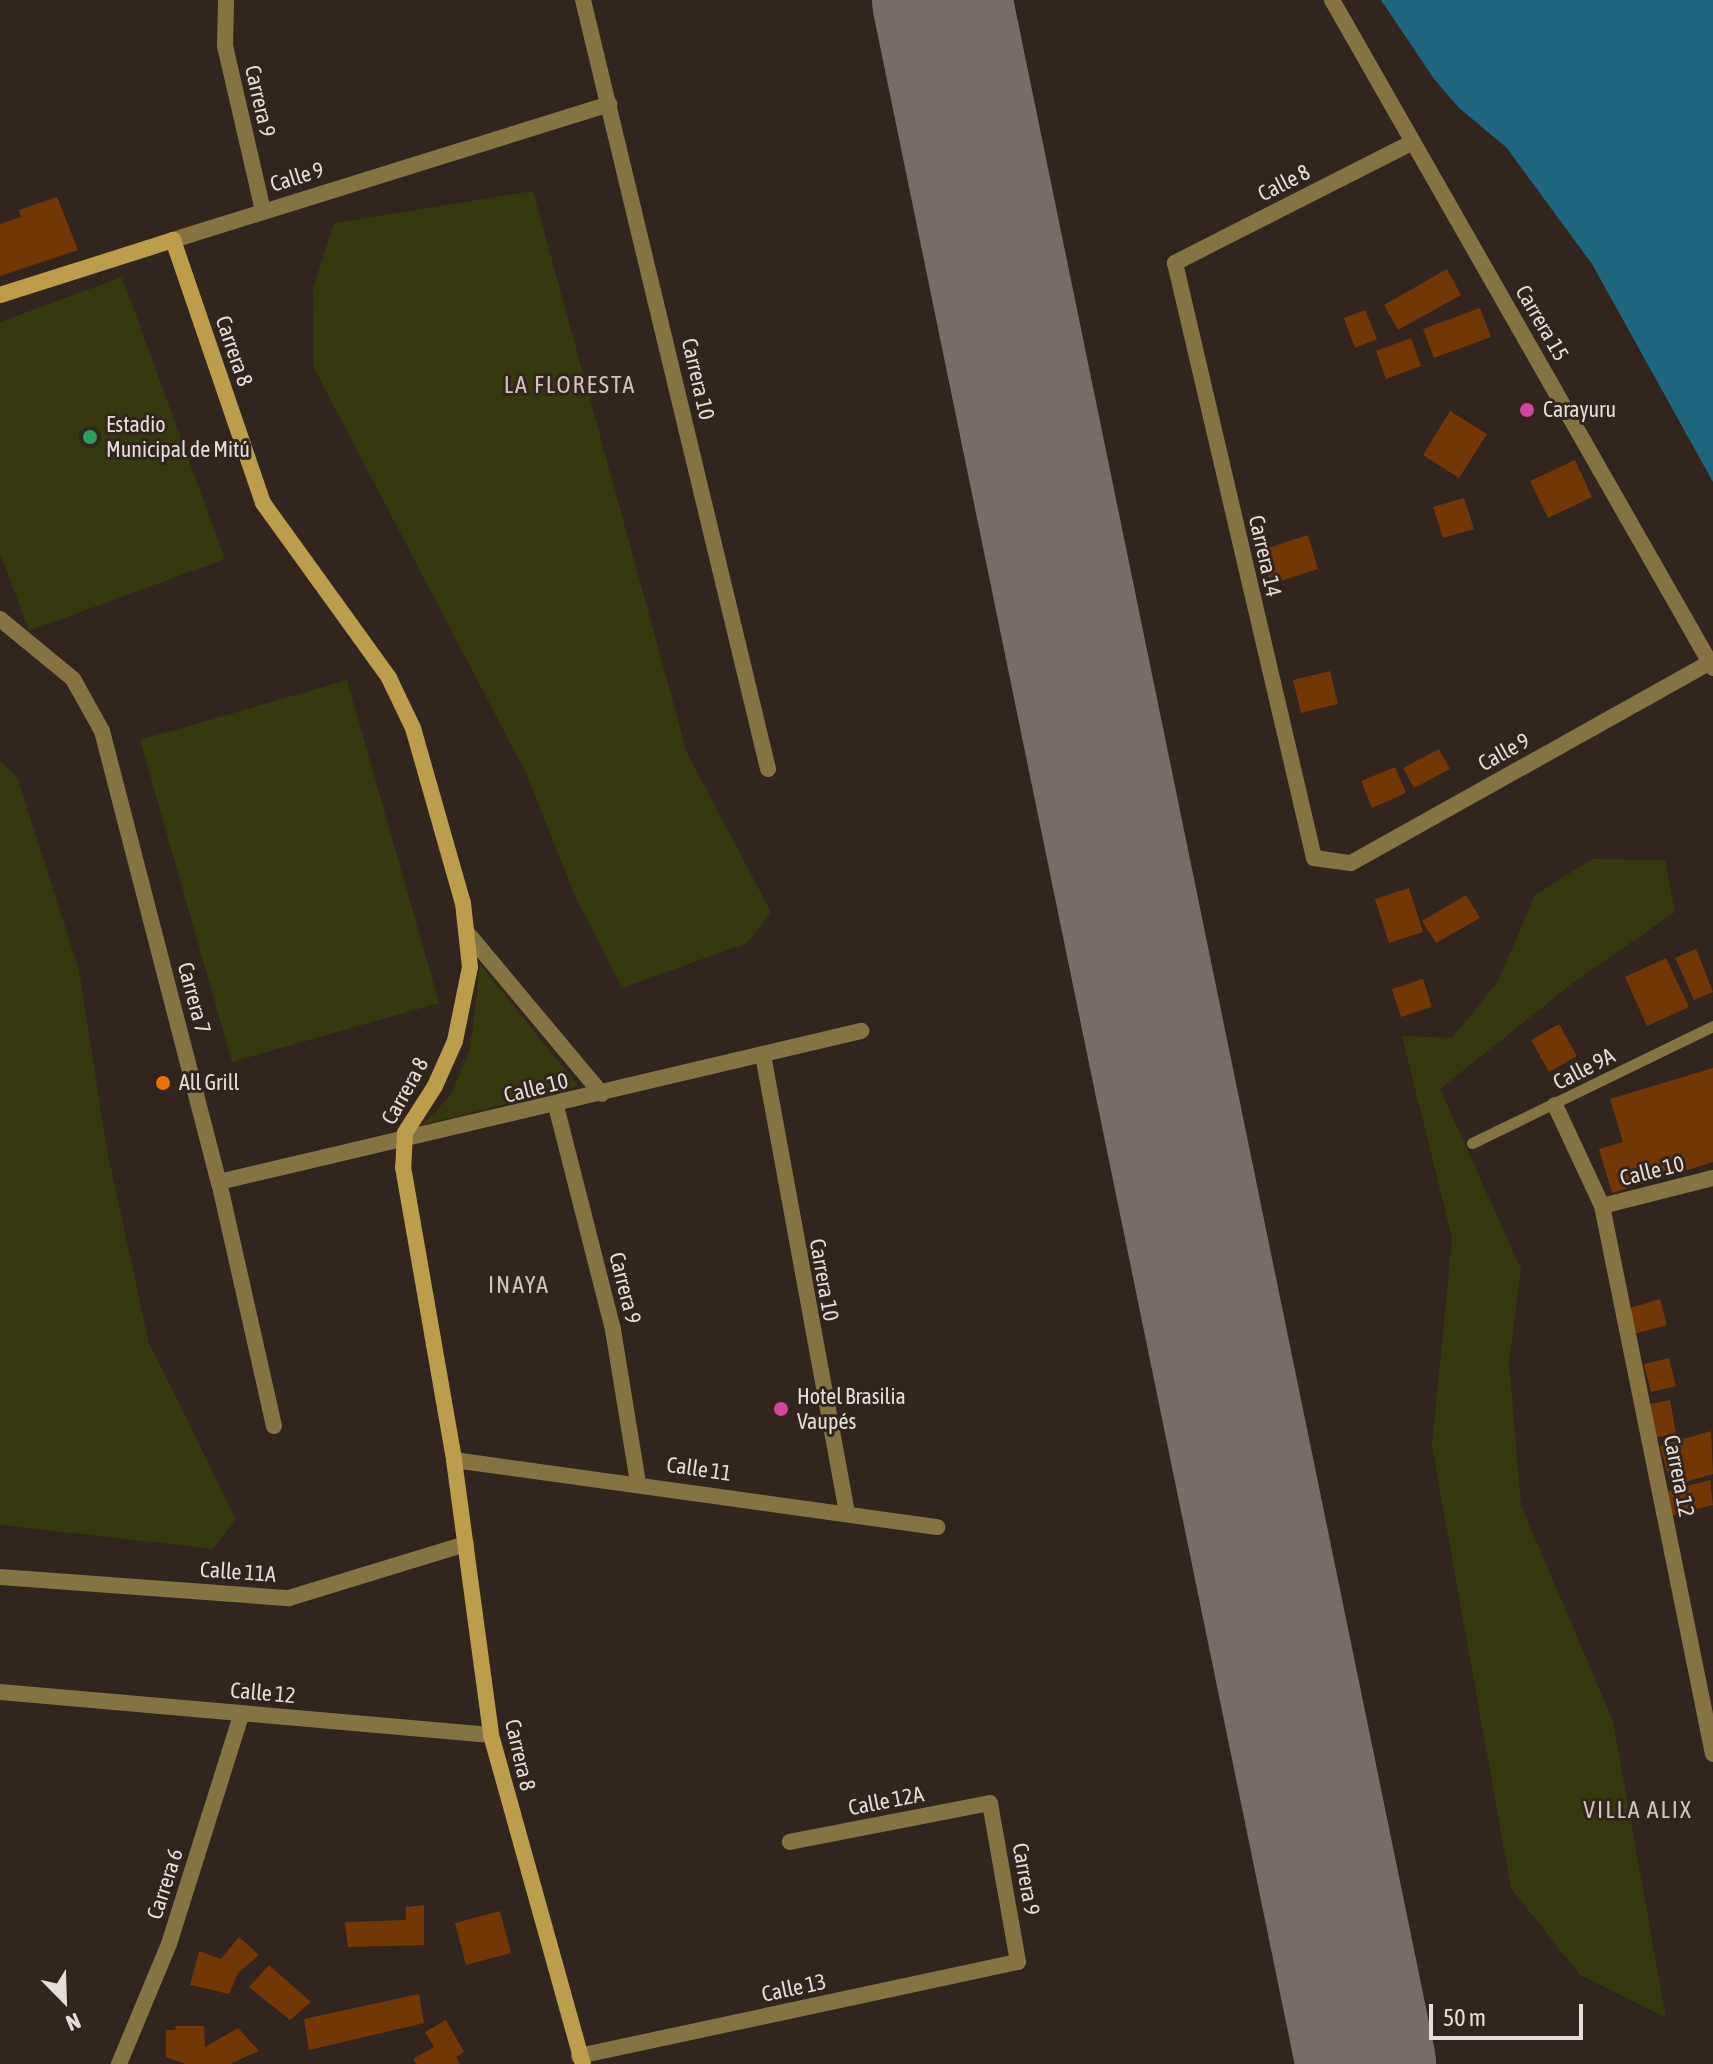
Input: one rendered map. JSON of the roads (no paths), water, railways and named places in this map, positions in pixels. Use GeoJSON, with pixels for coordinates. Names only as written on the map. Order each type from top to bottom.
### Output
{"type":"FeatureCollection","features":[{"type":"Feature","properties":{"kind":"street","name":"Carrera 9"},"geometry":{"type":"LineString","coordinates":[[226,0],[225,46],[263,210]]}},
{"type":"Feature","properties":{"kind":"street","name":"Carrera 10"},"geometry":{"type":"LineString","coordinates":[[583,0],[768,769]]}},
{"type":"Feature","properties":{"kind":"street","name":"Carrera 15"},"geometry":{"type":"LineString","coordinates":[[1332,0],[1712,665]]}},
{"type":"Feature","properties":{"kind":"street","name":"Calle 9"},"geometry":{"type":"LineString","coordinates":[[0,295],[263,210],[609,104]]}},
{"type":"Feature","properties":{"kind":"street","name":"Calle 8"},"geometry":{"type":"LineString","coordinates":[[1175,263],[1413,142]]}},
{"type":"Feature","properties":{"kind":"street","name":"Carrera 8"},"geometry":{"type":"LineString","coordinates":[[173,240],[263,503],[407,711],[469,935],[470,967],[455,1041],[402,1142],[454,1460],[491,1735],[581,2060]]}},
{"type":"Feature","properties":{"kind":"street","name":"Carrera 14"},"geometry":{"type":"LineString","coordinates":[[1175,263],[1314,858]]}},
{"type":"Feature","properties":{"kind":"street","name":"Carrera 7"},"geometry":{"type":"LineString","coordinates":[[0,619],[73,679],[102,731],[219,1182],[274,1426]]}},
{"type":"Feature","properties":{"kind":"street","name":"Calle 9"},"geometry":{"type":"LineString","coordinates":[[1314,858],[1351,863],[1712,665]]}},
{"type":"Feature","properties":{"kind":"street"},"geometry":{"type":"LineString","coordinates":[[469,935],[602,1094]]}},
{"type":"Feature","properties":{"kind":"street","name":"Calle 10"},"geometry":{"type":"LineString","coordinates":[[219,1182],[556,1106],[861,1031]]}},
{"type":"Feature","properties":{"kind":"street","name":"Carrera 10"},"geometry":{"type":"LineString","coordinates":[[763,1055],[847,1513]]}},
{"type":"Feature","properties":{"kind":"street","name":"Carrera 12"},"geometry":{"type":"LineString","coordinates":[[1555,1105],[1602,1206],[1705,1672],[1713,1754]]}},
{"type":"Feature","properties":{"kind":"street","name":"Carrera 9"},"geometry":{"type":"LineString","coordinates":[[556,1106],[613,1330],[638,1483]]}},
{"type":"Feature","properties":{"kind":"street","name":"Calle 10"},"geometry":{"type":"LineString","coordinates":[[1602,1206],[1713,1178]]}},
{"type":"Feature","properties":{"kind":"street","name":"Calle 11"},"geometry":{"type":"LineString","coordinates":[[454,1460],[638,1483],[937,1527]]}},
{"type":"Feature","properties":{"kind":"street","name":"Calle 11A"},"geometry":{"type":"LineString","coordinates":[[0,1577],[289,1598],[466,1544]]}},
{"type":"Feature","properties":{"kind":"street","name":"Calle 12"},"geometry":{"type":"LineString","coordinates":[[0,1692],[31,1692],[491,1735]]}},
{"type":"Feature","properties":{"kind":"street","name":"Carrera 6"},"geometry":{"type":"LineString","coordinates":[[119,2064],[169,1944],[242,1713]]}},
{"type":"Feature","properties":{"kind":"street","name":"Carrera 9"},"geometry":{"type":"LineString","coordinates":[[990,1803],[1018,1962]]}},
{"type":"Feature","properties":{"kind":"street","name":"Calle 12A"},"geometry":{"type":"LineString","coordinates":[[790,1842],[990,1803]]}},
{"type":"Feature","properties":{"kind":"street","name":"Calle 13"},"geometry":{"type":"LineString","coordinates":[[581,2060],[1018,1962]]}},
{"type":"Feature","properties":{"kind":"lane","name":"Calle 9A"},"geometry":{"type":"LineString","coordinates":[[1472,1143],[1713,1026]]}},
{"type":"Feature","properties":{"kind":"water"},"geometry":{"type":"Polygon","coordinates":[[[1381,0],[1713,0],[1713,482],[1592,264],[1506,147],[1459,108],[1434,79],[1381,0]]]}},
{"type":"Feature","properties":{"kind":"place","name":"Carayuru"},"geometry":{"type":"Point","coordinates":[1527,410]}},
{"type":"Feature","properties":{"kind":"place","name":"Estadio Municipal de Mitú"},"geometry":{"type":"Point","coordinates":[90,437]}},
{"type":"Feature","properties":{"kind":"place","name":"All Grill"},"geometry":{"type":"Point","coordinates":[163,1083]}},
{"type":"Feature","properties":{"kind":"place","name":"Hotel Brasilia Vaupés"},"geometry":{"type":"Point","coordinates":[781,1409]}},
{"type":"Feature","properties":{"kind":"district","name":"LA FLORESTA"},"geometry":{"type":"Point","coordinates":[570,385]}},
{"type":"Feature","properties":{"kind":"district","name":"INAYA"},"geometry":{"type":"Point","coordinates":[519,1285]}},
{"type":"Feature","properties":{"kind":"district","name":"VILLA ALIX"},"geometry":{"type":"Point","coordinates":[1638,1810]}}]}
